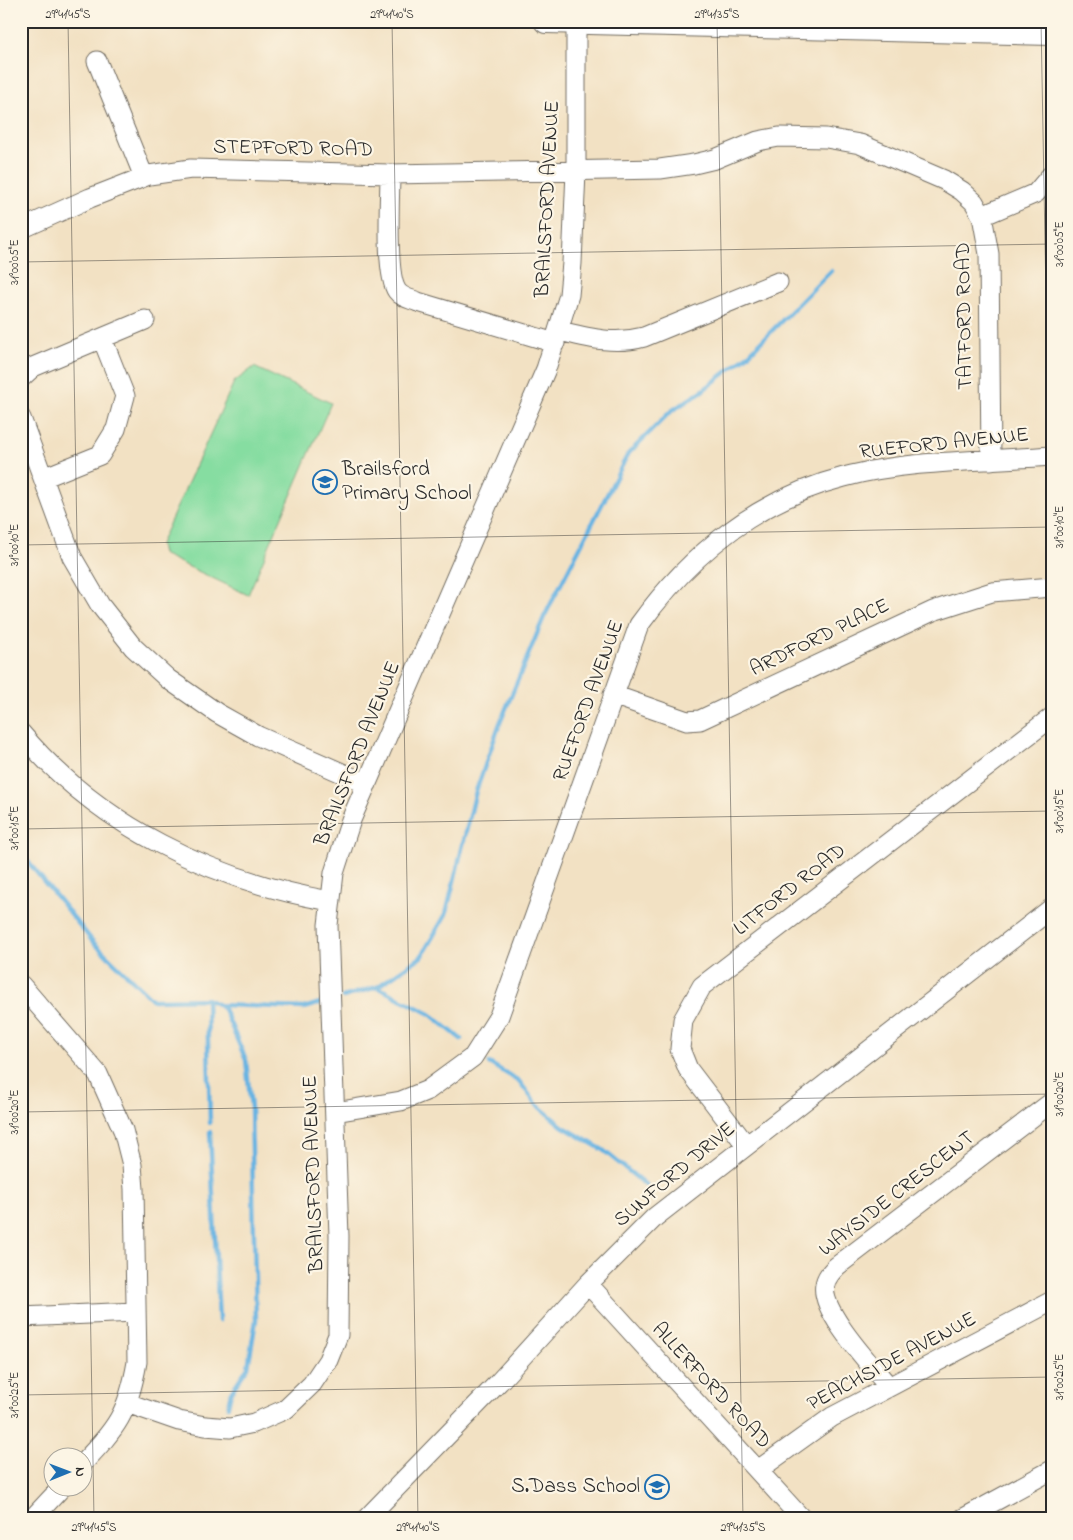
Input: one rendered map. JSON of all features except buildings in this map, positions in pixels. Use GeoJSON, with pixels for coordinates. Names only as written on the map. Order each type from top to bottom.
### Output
{"type":"FeatureCollection","features":[{"type":"Feature","properties":{"kind":"main road"},"geometry":{"type":"LineString","coordinates":[[546,21],[1052,33]]}},
{"type":"Feature","properties":{"kind":"street","name":"BRAILSFORD AVENUE"},"geometry":{"type":"LineString","coordinates":[[127,1403],[178,1421],[230,1428],[254,1423],[286,1409],[312,1384],[328,1360],[338,1335],[340,1290],[336,1112],[328,925],[330,900],[342,844],[558,337],[569,289],[576,172],[576,22]]}},
{"type":"Feature","properties":{"kind":"street"},"geometry":{"type":"LineString","coordinates":[[97,61],[144,177]]}},
{"type":"Feature","properties":{"kind":"street","name":"TATFORD ROAD"},"geometry":{"type":"LineString","coordinates":[[576,172],[660,169],[708,161],[758,141],[779,137],[826,138],[860,144],[944,180],[974,202],[982,216],[989,254],[990,460]]}},
{"type":"Feature","properties":{"kind":"street","name":"STEPFORD ROAD"},"geometry":{"type":"LineString","coordinates":[[25,222],[144,177],[192,169],[390,174],[576,172]]}},
{"type":"Feature","properties":{"kind":"street"},"geometry":{"type":"LineString","coordinates":[[390,174],[391,274],[398,292],[404,297],[558,337],[602,341],[629,341],[644,338],[778,282]]}},
{"type":"Feature","properties":{"kind":"street"},"geometry":{"type":"LineString","coordinates":[[982,216],[1036,192],[1052,174]]}},
{"type":"Feature","properties":{"kind":"street"},"geometry":{"type":"LineString","coordinates":[[21,378],[33,367],[145,320]]}},
{"type":"Feature","properties":{"kind":"street"},"geometry":{"type":"LineString","coordinates":[[43,478],[100,455],[116,430],[125,396],[102,338]]}},
{"type":"Feature","properties":{"kind":"street"},"geometry":{"type":"LineString","coordinates":[[21,418],[72,557],[100,605],[133,647],[168,679],[242,727],[258,736],[367,784]]}},
{"type":"Feature","properties":{"kind":"street","name":"RUEFORD AVENUE"},"geometry":{"type":"LineString","coordinates":[[336,1112],[401,1101],[428,1090],[473,1057],[498,1016],[639,625],[663,592],[692,563],[724,535],[755,513],[843,477],[889,468],[1052,456]]}},
{"type":"Feature","properties":{"kind":"street","name":"ARDFORD PLACE"},"geometry":{"type":"LineString","coordinates":[[613,695],[686,721],[700,720],[933,611],[992,592],[1052,587]]}},
{"type":"Feature","properties":{"kind":"street","name":"LITFORD ROAD"},"geometry":{"type":"LineString","coordinates":[[746,1145],[688,1070],[680,1049],[683,1020],[702,986],[1052,717]]}},
{"type":"Feature","properties":{"kind":"street"},"geometry":{"type":"LineString","coordinates":[[21,733],[70,781],[95,802],[148,838],[236,878],[298,895],[330,900]]}},
{"type":"Feature","properties":{"kind":"street","name":"SUNFORD DRIVE"},"geometry":{"type":"LineString","coordinates":[[366,1519],[499,1382],[588,1284],[655,1218],[746,1145],[1052,908]]}},
{"type":"Feature","properties":{"kind":"street"},"geometry":{"type":"LineString","coordinates":[[21,985],[98,1074],[123,1130],[132,1165],[137,1362],[122,1417],[92,1453]]}},
{"type":"Feature","properties":{"kind":"street","name":"WAYSIDE CRESCENT"},"geometry":{"type":"LineString","coordinates":[[890,1387],[836,1319],[827,1303],[824,1287],[829,1275],[837,1266],[1052,1102]]}},
{"type":"Feature","properties":{"kind":"street","name":"ALLERFORD ROAD"},"geometry":{"type":"LineString","coordinates":[[588,1284],[802,1519]]}},
{"type":"Feature","properties":{"kind":"street","name":"PEACHSIDE AVENUE"},"geometry":{"type":"LineString","coordinates":[[758,1470],[832,1417],[1052,1301]]}},
{"type":"Feature","properties":{"kind":"street"},"geometry":{"type":"LineString","coordinates":[[21,1317],[136,1312]]}},
{"type":"Feature","properties":{"kind":"street"},"geometry":{"type":"LineString","coordinates":[[962,1519],[1052,1470]]}},
{"type":"Feature","properties":{"kind":"street"},"geometry":{"type":"LineString","coordinates":[[32,1519],[52,1498]]}},
{"type":"Feature","properties":{"kind":"green space"},"geometry":{"type":"Polygon","coordinates":[[[254,367],[331,403],[248,595],[162,554],[160,544],[234,382],[254,367]]]}},
{"type":"Feature","properties":{"kind":"waterway"},"geometry":{"type":"LineString","coordinates":[[377,987],[421,957],[446,914],[476,791],[500,723],[544,617],[628,454],[670,412],[702,391],[748,355],[831,271]]}},
{"type":"Feature","properties":{"kind":"waterway"},"geometry":{"type":"LineString","coordinates":[[21,853],[94,943],[153,1000],[207,999],[219,1005],[304,1008],[320,1003]]}},
{"type":"Feature","properties":{"kind":"waterway"},"geometry":{"type":"LineString","coordinates":[[343,997],[377,987],[430,1014],[461,1039]]}},
{"type":"Feature","properties":{"kind":"waterway"},"geometry":{"type":"LineString","coordinates":[[207,999],[210,1123]]}},
{"type":"Feature","properties":{"kind":"waterway"},"geometry":{"type":"LineString","coordinates":[[219,1005],[224,1009],[246,1060],[251,1108],[256,1320],[248,1367],[231,1392],[228,1406]]}},
{"type":"Feature","properties":{"kind":"waterway"},"geometry":{"type":"LineString","coordinates":[[489,1063],[519,1081],[537,1105],[562,1126],[603,1150],[647,1186]]}},
{"type":"Feature","properties":{"kind":"waterway"},"geometry":{"type":"LineString","coordinates":[[210,1132],[219,1321]]}},
{"type":"Feature","properties":{"kind":"place","name":"Brailsford Primary School"},"geometry":{"type":"Point","coordinates":[325,482]}},
{"type":"Feature","properties":{"kind":"place","name":"S.Dass School"},"geometry":{"type":"Point","coordinates":[657,1487]}}]}
